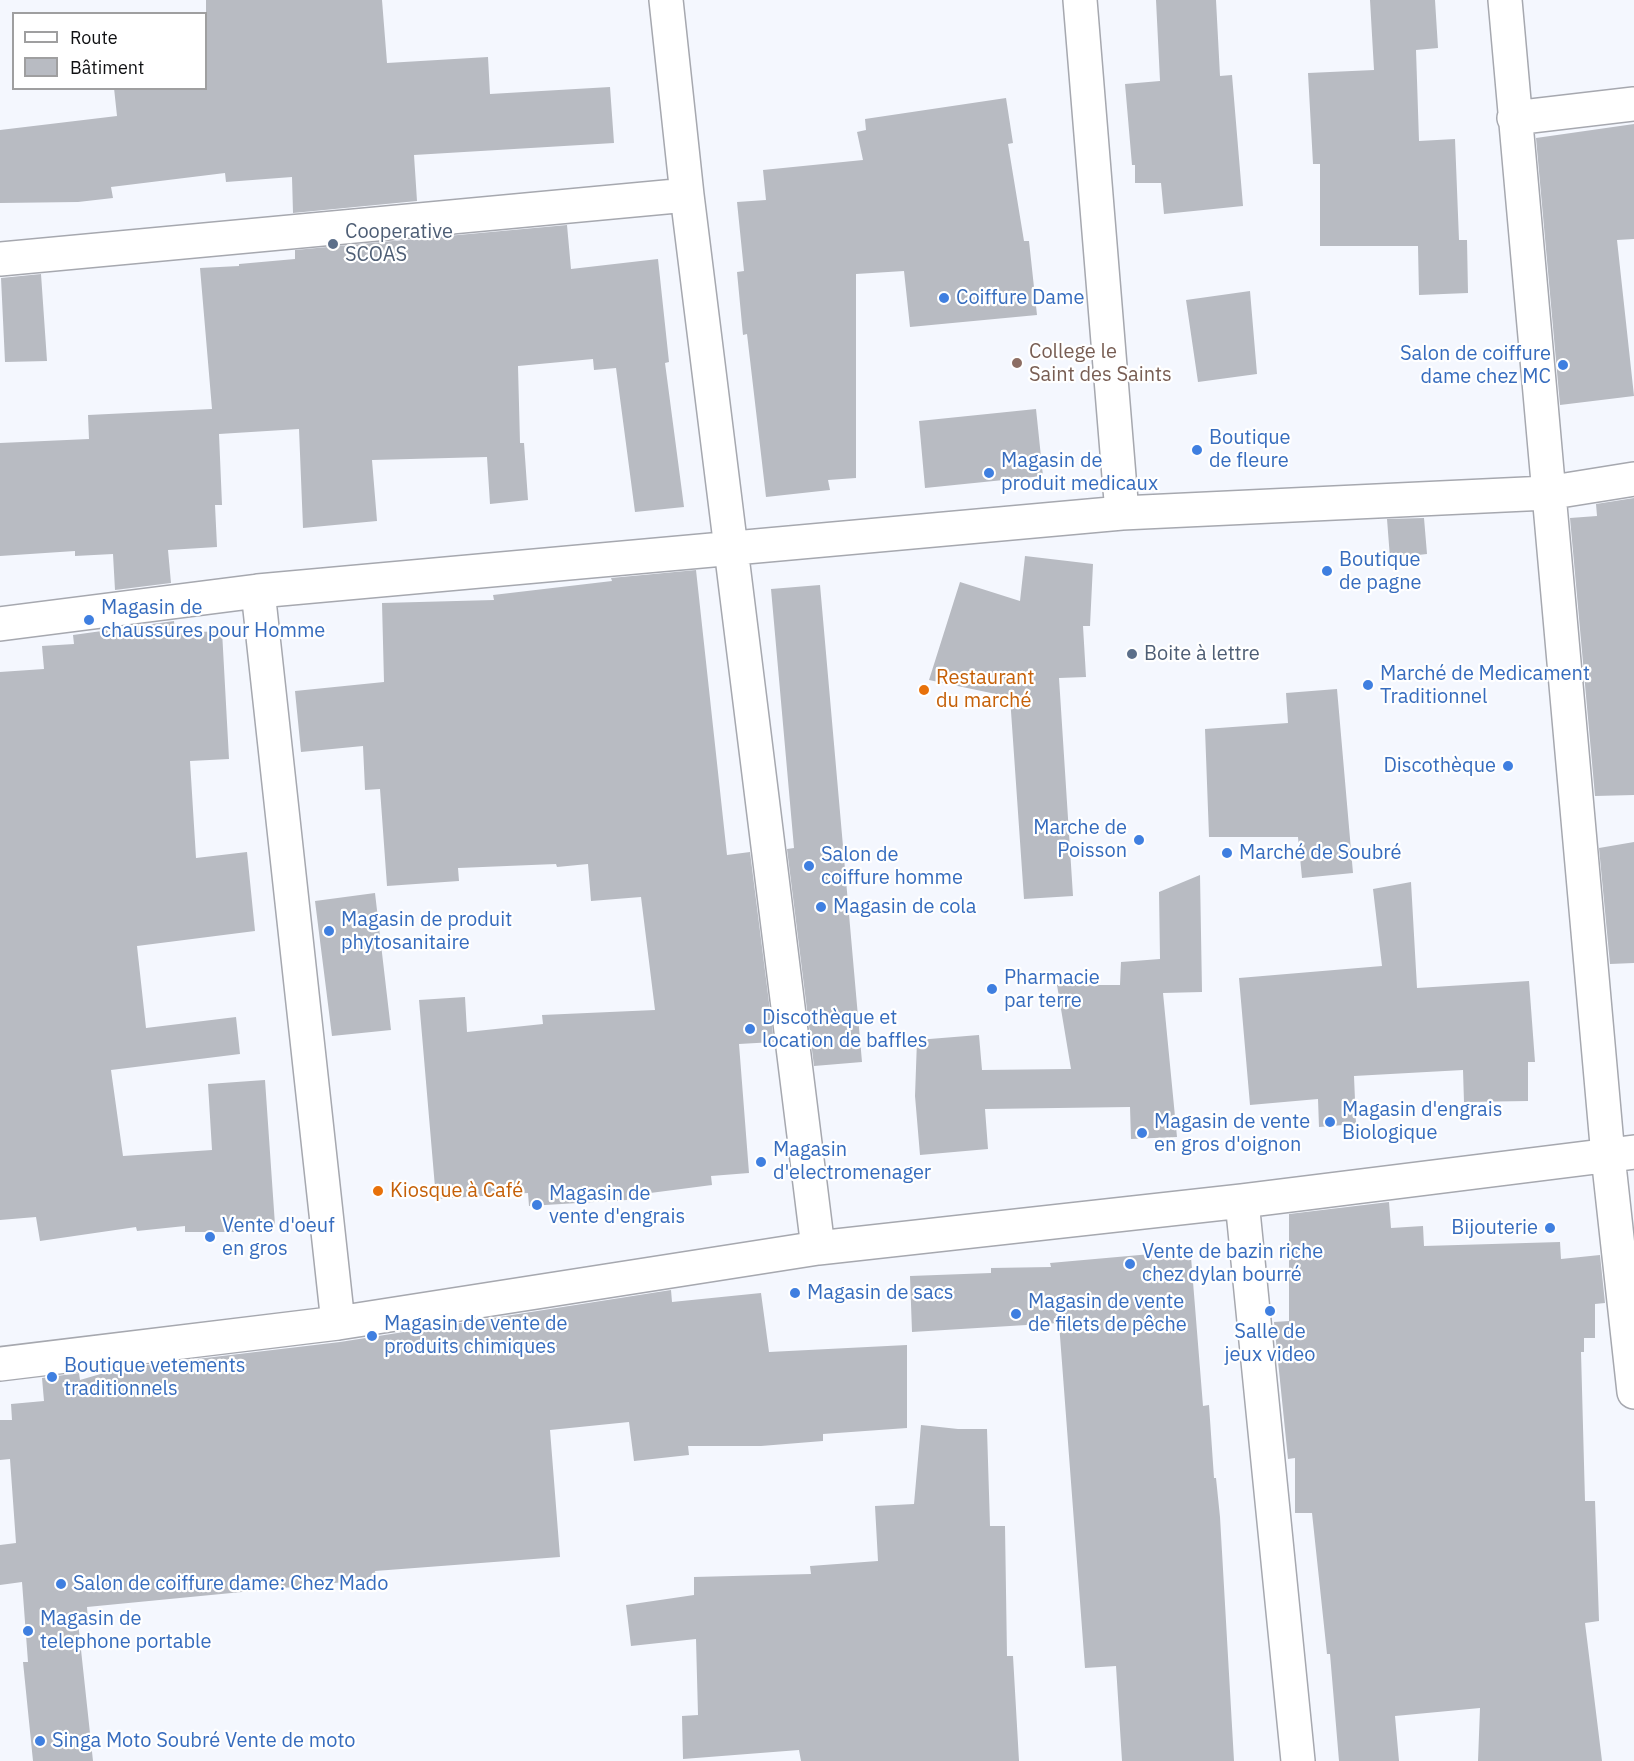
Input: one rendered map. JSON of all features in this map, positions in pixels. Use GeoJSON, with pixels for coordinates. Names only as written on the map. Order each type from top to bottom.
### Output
{"type":"FeatureCollection","features":[{"type":"Feature","properties":{"kind":"street"},"geometry":{"type":"LineString","coordinates":[[666,0],[687,195],[818,1248]]}},
{"type":"Feature","properties":{"kind":"street"},"geometry":{"type":"LineString","coordinates":[[1080,0],[1122,513]]}},
{"type":"Feature","properties":{"kind":"street"},"geometry":{"type":"LineString","coordinates":[[1504,0],[1547,493],[1621,1154],[1634,1392]]}},
{"type":"Feature","properties":{"kind":"street"},"geometry":{"type":"LineString","coordinates":[[1514,118],[1634,104]]}},
{"type":"Feature","properties":{"kind":"street"},"geometry":{"type":"LineString","coordinates":[[0,259],[687,195]]}},
{"type":"Feature","properties":{"kind":"street"},"geometry":{"type":"LineString","coordinates":[[0,624],[258,591],[1122,513],[1547,493],[1634,479]]}},
{"type":"Feature","properties":{"kind":"street"},"geometry":{"type":"LineString","coordinates":[[258,591],[338,1323]]}},
{"type":"Feature","properties":{"kind":"street"},"geometry":{"type":"LineString","coordinates":[[0,1364],[338,1323],[818,1248],[1242,1201],[1621,1154]]}},
{"type":"Feature","properties":{"kind":"street"},"geometry":{"type":"LineString","coordinates":[[1242,1201],[1298,1761]]}},
{"type":"Feature","properties":{"kind":"building"},"geometry":{"type":"Polygon","coordinates":[[[206,0],[382,0],[387,63],[488,57],[490,94],[610,87],[614,143],[414,155],[417,201],[293,213],[292,177],[226,182],[225,173],[111,187],[113,198],[78,202],[0,203],[0,130],[117,116],[114,90],[207,90],[206,0]]]}},
{"type":"Feature","properties":{"kind":"building"},"geometry":{"type":"Polygon","coordinates":[[[1156,0],[1216,0],[1220,76],[1232,75],[1243,206],[1164,214],[1161,183],[1135,183],[1135,165],[1132,165],[1125,84],[1160,81],[1156,0]]]}},
{"type":"Feature","properties":{"kind":"building"},"geometry":{"type":"Polygon","coordinates":[[[1370,0],[1435,0],[1438,48],[1416,50],[1419,141],[1455,139],[1459,240],[1467,240],[1468,293],[1419,295],[1418,246],[1320,246],[1320,164],[1313,164],[1308,73],[1374,70],[1370,0]]]}},
{"type":"Feature","properties":{"kind":"building"},"geometry":{"type":"Polygon","coordinates":[[[1006,98],[1013,143],[1008,144],[1024,241],[1029,241],[1037,315],[910,327],[904,271],[856,274],[856,478],[828,480],[830,490],[766,497],[747,334],[743,335],[737,272],[744,271],[737,202],[766,200],[763,170],[863,160],[857,132],[866,130],[865,119],[1006,98]]]}},
{"type":"Feature","properties":{"kind":"building"},"geometry":{"type":"Polygon","coordinates":[[[1634,124],[1634,239],[1617,240],[1634,396],[1560,405],[1536,138],[1634,124]]]}},
{"type":"Feature","properties":{"kind":"building"},"geometry":{"type":"Polygon","coordinates":[[[567,225],[571,269],[658,259],[669,362],[665,363],[684,507],[635,512],[616,368],[594,370],[593,359],[518,366],[520,443],[524,443],[528,500],[490,504],[487,457],[372,460],[377,521],[303,528],[299,429],[219,434],[222,505],[215,505],[217,547],[168,550],[171,583],[115,590],[113,554],[75,556],[75,551],[0,556],[0,443],[89,439],[88,415],[212,409],[200,268],[295,259],[295,250],[567,225]]]}},
{"type":"Feature","properties":{"kind":"building"},"geometry":{"type":"Polygon","coordinates":[[[41,274],[47,361],[5,362],[1,278],[41,274]]]}},
{"type":"Feature","properties":{"kind":"building"},"geometry":{"type":"Polygon","coordinates":[[[1250,291],[1257,374],[1198,382],[1186,300],[1250,291]]]}},
{"type":"Feature","properties":{"kind":"building"},"geometry":{"type":"Polygon","coordinates":[[[1036,409],[1043,476],[925,488],[919,421],[1036,409]]]}},
{"type":"Feature","properties":{"kind":"building"},"geometry":{"type":"Polygon","coordinates":[[[1634,498],[1634,795],[1595,796],[1570,518],[1597,516],[1596,504],[1634,498]]]}},
{"type":"Feature","properties":{"kind":"building"},"geometry":{"type":"Polygon","coordinates":[[[1424,518],[1427,554],[1390,558],[1387,519],[1424,518]]]}},
{"type":"Feature","properties":{"kind":"building"},"geometry":{"type":"Polygon","coordinates":[[[1025,556],[1093,564],[1090,626],[1083,626],[1086,677],[1059,678],[1073,896],[1024,899],[1010,697],[929,680],[960,582],[1020,601],[1025,556]]]}},
{"type":"Feature","properties":{"kind":"building"},"geometry":{"type":"Polygon","coordinates":[[[696,570],[727,855],[750,852],[774,1042],[739,1044],[749,1173],[711,1176],[712,1185],[627,1196],[627,1200],[529,1206],[528,1193],[436,1199],[419,1000],[465,997],[467,1032],[543,1024],[542,1015],[655,1010],[641,897],[591,901],[588,864],[557,867],[556,864],[458,868],[459,881],[387,886],[380,789],[365,790],[363,746],[301,752],[295,691],[384,682],[382,603],[494,600],[493,595],[612,581],[611,578],[696,570]]]}},
{"type":"Feature","properties":{"kind":"building"},"geometry":{"type":"Polygon","coordinates":[[[820,585],[862,1062],[814,1066],[787,849],[794,848],[771,589],[820,585]]]}},
{"type":"Feature","properties":{"kind":"building"},"geometry":{"type":"Polygon","coordinates":[[[174,621],[175,633],[222,631],[229,759],[190,761],[196,858],[247,852],[255,931],[137,946],[146,1028],[236,1017],[240,1054],[111,1070],[123,1156],[212,1150],[208,1084],[265,1080],[275,1225],[236,1227],[236,1232],[185,1232],[185,1226],[137,1231],[136,1227],[40,1241],[36,1217],[0,1220],[0,672],[44,669],[42,646],[74,644],[73,635],[174,621]]]}},
{"type":"Feature","properties":{"kind":"building"},"geometry":{"type":"Polygon","coordinates":[[[1337,689],[1353,873],[1302,878],[1298,837],[1209,837],[1205,729],[1288,723],[1286,693],[1337,689]]]}},
{"type":"Feature","properties":{"kind":"building"},"geometry":{"type":"Polygon","coordinates":[[[1634,842],[1634,963],[1610,964],[1599,848],[1634,842]]]}},
{"type":"Feature","properties":{"kind":"building"},"geometry":{"type":"Polygon","coordinates":[[[1200,875],[1202,992],[1163,993],[1177,1137],[1131,1139],[1130,1107],[985,1109],[988,1149],[920,1155],[915,1096],[917,1040],[979,1035],[982,1070],[1071,1069],[1057,985],[1120,985],[1121,962],[1160,959],[1159,892],[1200,875]]]}},
{"type":"Feature","properties":{"kind":"building"},"geometry":{"type":"Polygon","coordinates":[[[1411,882],[1417,988],[1529,981],[1535,1062],[1528,1062],[1528,1101],[1464,1102],[1463,1070],[1354,1076],[1356,1124],[1319,1127],[1318,1099],[1250,1105],[1239,978],[1382,966],[1373,889],[1411,882]]]}},
{"type":"Feature","properties":{"kind":"building"},"geometry":{"type":"Polygon","coordinates":[[[375,893],[391,1030],[332,1036],[315,901],[375,893]]]}},
{"type":"Feature","properties":{"kind":"building"},"geometry":{"type":"Polygon","coordinates":[[[1389,1202],[1391,1228],[1423,1226],[1424,1246],[1560,1242],[1561,1259],[1600,1255],[1605,1303],[1595,1304],[1595,1338],[1584,1338],[1584,1352],[1581,1352],[1585,1501],[1595,1501],[1599,1621],[1585,1623],[1602,1761],[1478,1761],[1480,1708],[1395,1716],[1399,1761],[1339,1761],[1330,1654],[1327,1654],[1312,1513],[1295,1513],[1295,1458],[1288,1459],[1274,1322],[1289,1321],[1289,1214],[1389,1202]]]}},
{"type":"Feature","properties":{"kind":"building"},"geometry":{"type":"Polygon","coordinates":[[[1151,1254],[1152,1260],[1191,1257],[1203,1406],[1209,1405],[1214,1478],[1216,1478],[1220,1517],[1234,1761],[1122,1761],[1116,1666],[1085,1668],[1059,1323],[912,1332],[910,1276],[991,1273],[991,1268],[1051,1267],[1050,1263],[1151,1254]]]}},
{"type":"Feature","properties":{"kind":"building"},"geometry":{"type":"Polygon","coordinates":[[[671,1290],[672,1302],[761,1293],[769,1352],[907,1345],[907,1428],[823,1434],[823,1441],[761,1446],[688,1446],[689,1455],[634,1461],[629,1422],[550,1430],[560,1557],[375,1571],[376,1579],[87,1607],[88,1621],[78,1622],[93,1761],[33,1761],[23,1662],[28,1662],[22,1582],[0,1585],[0,1545],[16,1543],[10,1459],[0,1460],[0,1420],[12,1420],[11,1404],[44,1401],[42,1378],[79,1373],[80,1380],[121,1368],[340,1342],[671,1290]]]}},
{"type":"Feature","properties":{"kind":"building"},"geometry":{"type":"Polygon","coordinates":[[[921,1425],[987,1429],[990,1526],[1005,1526],[1007,1656],[1013,1656],[1019,1761],[801,1761],[799,1750],[683,1759],[682,1716],[698,1715],[696,1639],[631,1646],[626,1605],[694,1595],[694,1577],[811,1574],[810,1566],[878,1561],[875,1506],[914,1504],[921,1425]]]}},
{"type":"Feature","properties":{"kind":"place","name":"Cooperative SCOAS"},"geometry":{"type":"Point","coordinates":[333,244]}},
{"type":"Feature","properties":{"kind":"place","name":"Coiffure Dame"},"geometry":{"type":"Point","coordinates":[944,298]}},
{"type":"Feature","properties":{"kind":"place","name":"College le Saint des Saints"},"geometry":{"type":"Point","coordinates":[1017,363]}},
{"type":"Feature","properties":{"kind":"place","name":"Salon de coiffure dame chez MC"},"geometry":{"type":"Point","coordinates":[1563,365]}},
{"type":"Feature","properties":{"kind":"place","name":"Boutique de fleure"},"geometry":{"type":"Point","coordinates":[1197,450]}},
{"type":"Feature","properties":{"kind":"place","name":"Magasin de produit medicaux"},"geometry":{"type":"Point","coordinates":[989,473]}},
{"type":"Feature","properties":{"kind":"place","name":"Boutique de pagne"},"geometry":{"type":"Point","coordinates":[1327,571]}},
{"type":"Feature","properties":{"kind":"place","name":"Magasin de chaussures pour Homme"},"geometry":{"type":"Point","coordinates":[89,620]}},
{"type":"Feature","properties":{"kind":"place","name":"Boite à lettre"},"geometry":{"type":"Point","coordinates":[1132,654]}},
{"type":"Feature","properties":{"kind":"place","name":"Marché de Medicament Traditionnel"},"geometry":{"type":"Point","coordinates":[1368,685]}},
{"type":"Feature","properties":{"kind":"place","name":"Restaurant du marché"},"geometry":{"type":"Point","coordinates":[924,690]}},
{"type":"Feature","properties":{"kind":"place","name":"Discothèque"},"geometry":{"type":"Point","coordinates":[1508,766]}},
{"type":"Feature","properties":{"kind":"place","name":"Marche de Poisson"},"geometry":{"type":"Point","coordinates":[1139,840]}},
{"type":"Feature","properties":{"kind":"place","name":"Marché de Soubré"},"geometry":{"type":"Point","coordinates":[1227,853]}},
{"type":"Feature","properties":{"kind":"place","name":"Salon de coiffure homme"},"geometry":{"type":"Point","coordinates":[809,866]}},
{"type":"Feature","properties":{"kind":"place","name":"Magasin de cola"},"geometry":{"type":"Point","coordinates":[821,907]}},
{"type":"Feature","properties":{"kind":"place","name":"Magasin de produit phytosanitaire"},"geometry":{"type":"Point","coordinates":[329,931]}},
{"type":"Feature","properties":{"kind":"place","name":"Pharmacie par terre"},"geometry":{"type":"Point","coordinates":[992,989]}},
{"type":"Feature","properties":{"kind":"place","name":"Discothèque et location de baffles"},"geometry":{"type":"Point","coordinates":[750,1029]}},
{"type":"Feature","properties":{"kind":"place","name":"Magasin d'engrais Biologique"},"geometry":{"type":"Point","coordinates":[1330,1122]}},
{"type":"Feature","properties":{"kind":"place","name":"Magasin de vente en gros d'oignon"},"geometry":{"type":"Point","coordinates":[1142,1133]}},
{"type":"Feature","properties":{"kind":"place","name":"Magasin d'electromenager"},"geometry":{"type":"Point","coordinates":[761,1162]}},
{"type":"Feature","properties":{"kind":"place","name":"Kiosque à Café"},"geometry":{"type":"Point","coordinates":[378,1191]}},
{"type":"Feature","properties":{"kind":"place","name":"Magasin de vente d'engrais"},"geometry":{"type":"Point","coordinates":[537,1205]}},
{"type":"Feature","properties":{"kind":"place","name":"Bijouterie"},"geometry":{"type":"Point","coordinates":[1550,1228]}},
{"type":"Feature","properties":{"kind":"place","name":"Vente d'oeuf en gros"},"geometry":{"type":"Point","coordinates":[210,1237]}},
{"type":"Feature","properties":{"kind":"place","name":"Vente de bazin riche chez dylan bourré"},"geometry":{"type":"Point","coordinates":[1130,1264]}},
{"type":"Feature","properties":{"kind":"place","name":"Magasin de sacs"},"geometry":{"type":"Point","coordinates":[795,1293]}},
{"type":"Feature","properties":{"kind":"place","name":"Salle de jeux video"},"geometry":{"type":"Point","coordinates":[1270,1311]}},
{"type":"Feature","properties":{"kind":"place","name":"Magasin de vente de filets de pêche"},"geometry":{"type":"Point","coordinates":[1016,1314]}},
{"type":"Feature","properties":{"kind":"place","name":"Magasin de vente de produits chimiques"},"geometry":{"type":"Point","coordinates":[372,1336]}},
{"type":"Feature","properties":{"kind":"place","name":"Boutique vetements traditionnels"},"geometry":{"type":"Point","coordinates":[52,1377]}},
{"type":"Feature","properties":{"kind":"place","name":"Salon de coiffure dame: Chez Mado"},"geometry":{"type":"Point","coordinates":[61,1584]}},
{"type":"Feature","properties":{"kind":"place","name":"Magasin de telephone portable"},"geometry":{"type":"Point","coordinates":[28,1631]}},
{"type":"Feature","properties":{"kind":"place","name":"Singa Moto Soubré Vente de moto"},"geometry":{"type":"Point","coordinates":[40,1741]}}]}
